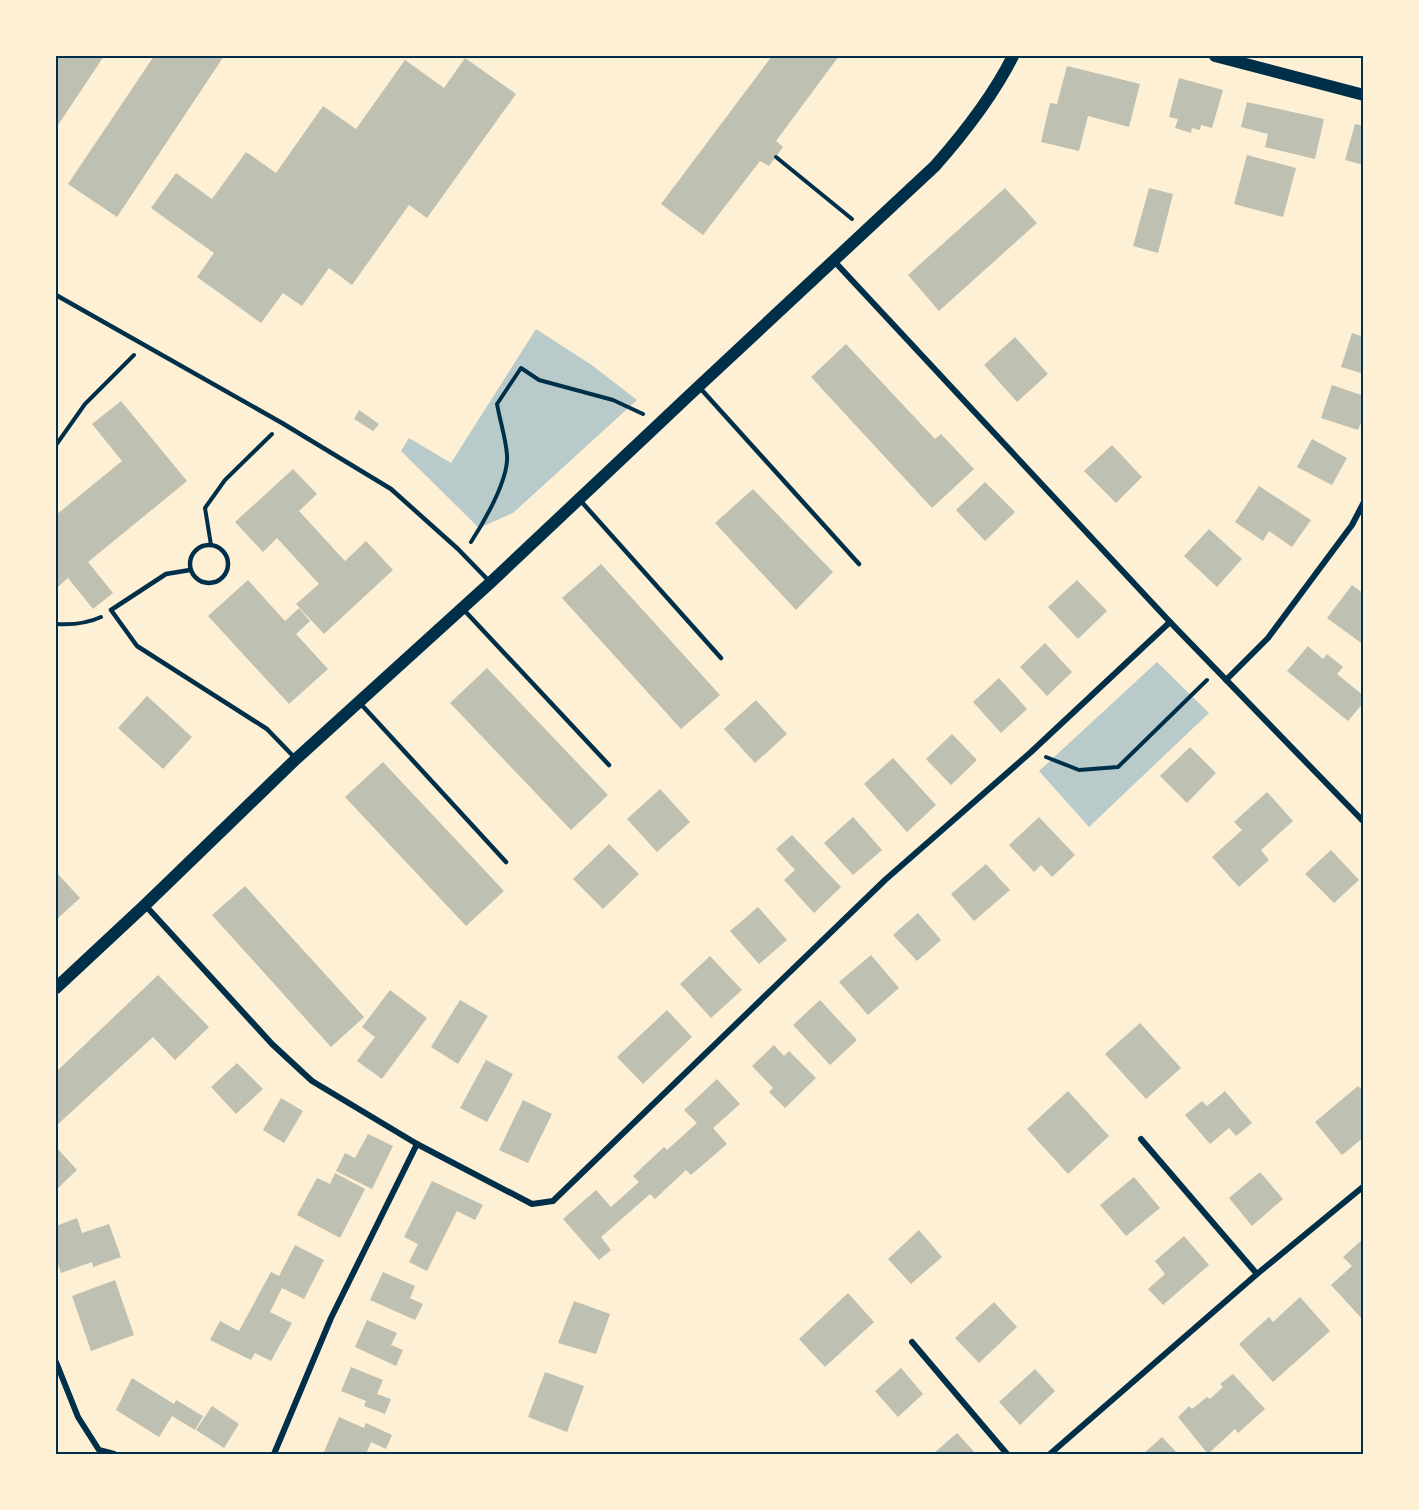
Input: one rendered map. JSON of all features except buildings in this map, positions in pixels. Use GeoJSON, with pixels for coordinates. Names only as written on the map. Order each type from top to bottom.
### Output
{"type":"FeatureCollection","features":[{"type":"Feature","properties":{"kind":"main road"},"geometry":{"type":"LineString","coordinates":[[56,988],[296,759],[490,583],[935,166],[962,135],[990,95],[1013,56]]}},
{"type":"Feature","properties":{"kind":"main road"},"geometry":{"type":"LineString","coordinates":[[1215,56],[1364,95]]}},
{"type":"Feature","properties":{"kind":"street"},"geometry":{"type":"LineString","coordinates":[[834,261],[1216,671],[1364,822]]}},
{"type":"Feature","properties":{"kind":"street"},"geometry":{"type":"LineString","coordinates":[[1226,680],[1268,638],[1352,525],[1364,502]]}},
{"type":"Feature","properties":{"kind":"street"},"geometry":{"type":"LineString","coordinates":[[145,905],[272,1044],[312,1081],[417,1144],[532,1204],[553,1201],[885,880],[1031,752],[1170,622]]}},
{"type":"Feature","properties":{"kind":"street"},"geometry":{"type":"LineString","coordinates":[[1141,1139],[1257,1274]]}},
{"type":"Feature","properties":{"kind":"street"},"geometry":{"type":"LineString","coordinates":[[274,1455],[331,1318],[417,1144]]}},
{"type":"Feature","properties":{"kind":"street"},"geometry":{"type":"LineString","coordinates":[[1050,1455],[1257,1274],[1364,1186]]}},
{"type":"Feature","properties":{"kind":"street"},"geometry":{"type":"LineString","coordinates":[[912,1342],[1007,1455]]}},
{"type":"Feature","properties":{"kind":"street"},"geometry":{"type":"LineString","coordinates":[[56,1362],[78,1417],[97,1452],[114,1455]]}},
{"type":"Feature","properties":{"kind":"lane"},"geometry":{"type":"LineString","coordinates":[[56,295],[282,423],[391,489],[463,554],[490,583]]}},
{"type":"Feature","properties":{"kind":"lane"},"geometry":{"type":"LineString","coordinates":[[698,387],[859,564]]}},
{"type":"Feature","properties":{"kind":"lane"},"geometry":{"type":"LineString","coordinates":[[579,499],[721,658]]}},
{"type":"Feature","properties":{"kind":"lane"},"geometry":{"type":"LineString","coordinates":[[211,545],[222,550],[227,556],[226,573],[218,582],[205,584],[195,578],[190,570],[189,561],[195,551],[203,546],[211,545]]}},
{"type":"Feature","properties":{"kind":"lane"},"geometry":{"type":"LineString","coordinates":[[190,570],[166,574],[111,610],[137,646],[267,729],[296,759]]}},
{"type":"Feature","properties":{"kind":"lane"},"geometry":{"type":"LineString","coordinates":[[462,608],[609,765]]}},
{"type":"Feature","properties":{"kind":"lane"},"geometry":{"type":"LineString","coordinates":[[359,702],[506,862]]}},
{"type":"Feature","properties":{"kind":"path"},"geometry":{"type":"LineString","coordinates":[[776,157],[866,231]]}},
{"type":"Feature","properties":{"kind":"path"},"geometry":{"type":"LineString","coordinates":[[56,445],[86,404],[143,346]]}},
{"type":"Feature","properties":{"kind":"path"},"geometry":{"type":"LineString","coordinates":[[463,554],[482,526],[506,472],[508,457],[496,404],[521,368],[539,380],[613,400],[660,422]]}},
{"type":"Feature","properties":{"kind":"path"},"geometry":{"type":"LineString","coordinates":[[211,545],[205,508],[225,480],[282,423]]}},
{"type":"Feature","properties":{"kind":"path"},"geometry":{"type":"LineString","coordinates":[[56,624],[69,625],[88,622],[100,618],[111,610]]}},
{"type":"Feature","properties":{"kind":"path"},"geometry":{"type":"LineString","coordinates":[[1031,752],[1078,770],[1118,767],[1216,671]]}},
{"type":"Feature","properties":{"kind":"shaded area"},"geometry":{"type":"Polygon","coordinates":[[[536,329],[593,366],[637,400],[513,513],[479,528],[401,451],[409,438],[451,463],[536,329]]]}},
{"type":"Feature","properties":{"kind":"shaded area"},"geometry":{"type":"Polygon","coordinates":[[[1157,662],[1209,713],[1089,827],[1039,771],[1157,662]]]}}]}
